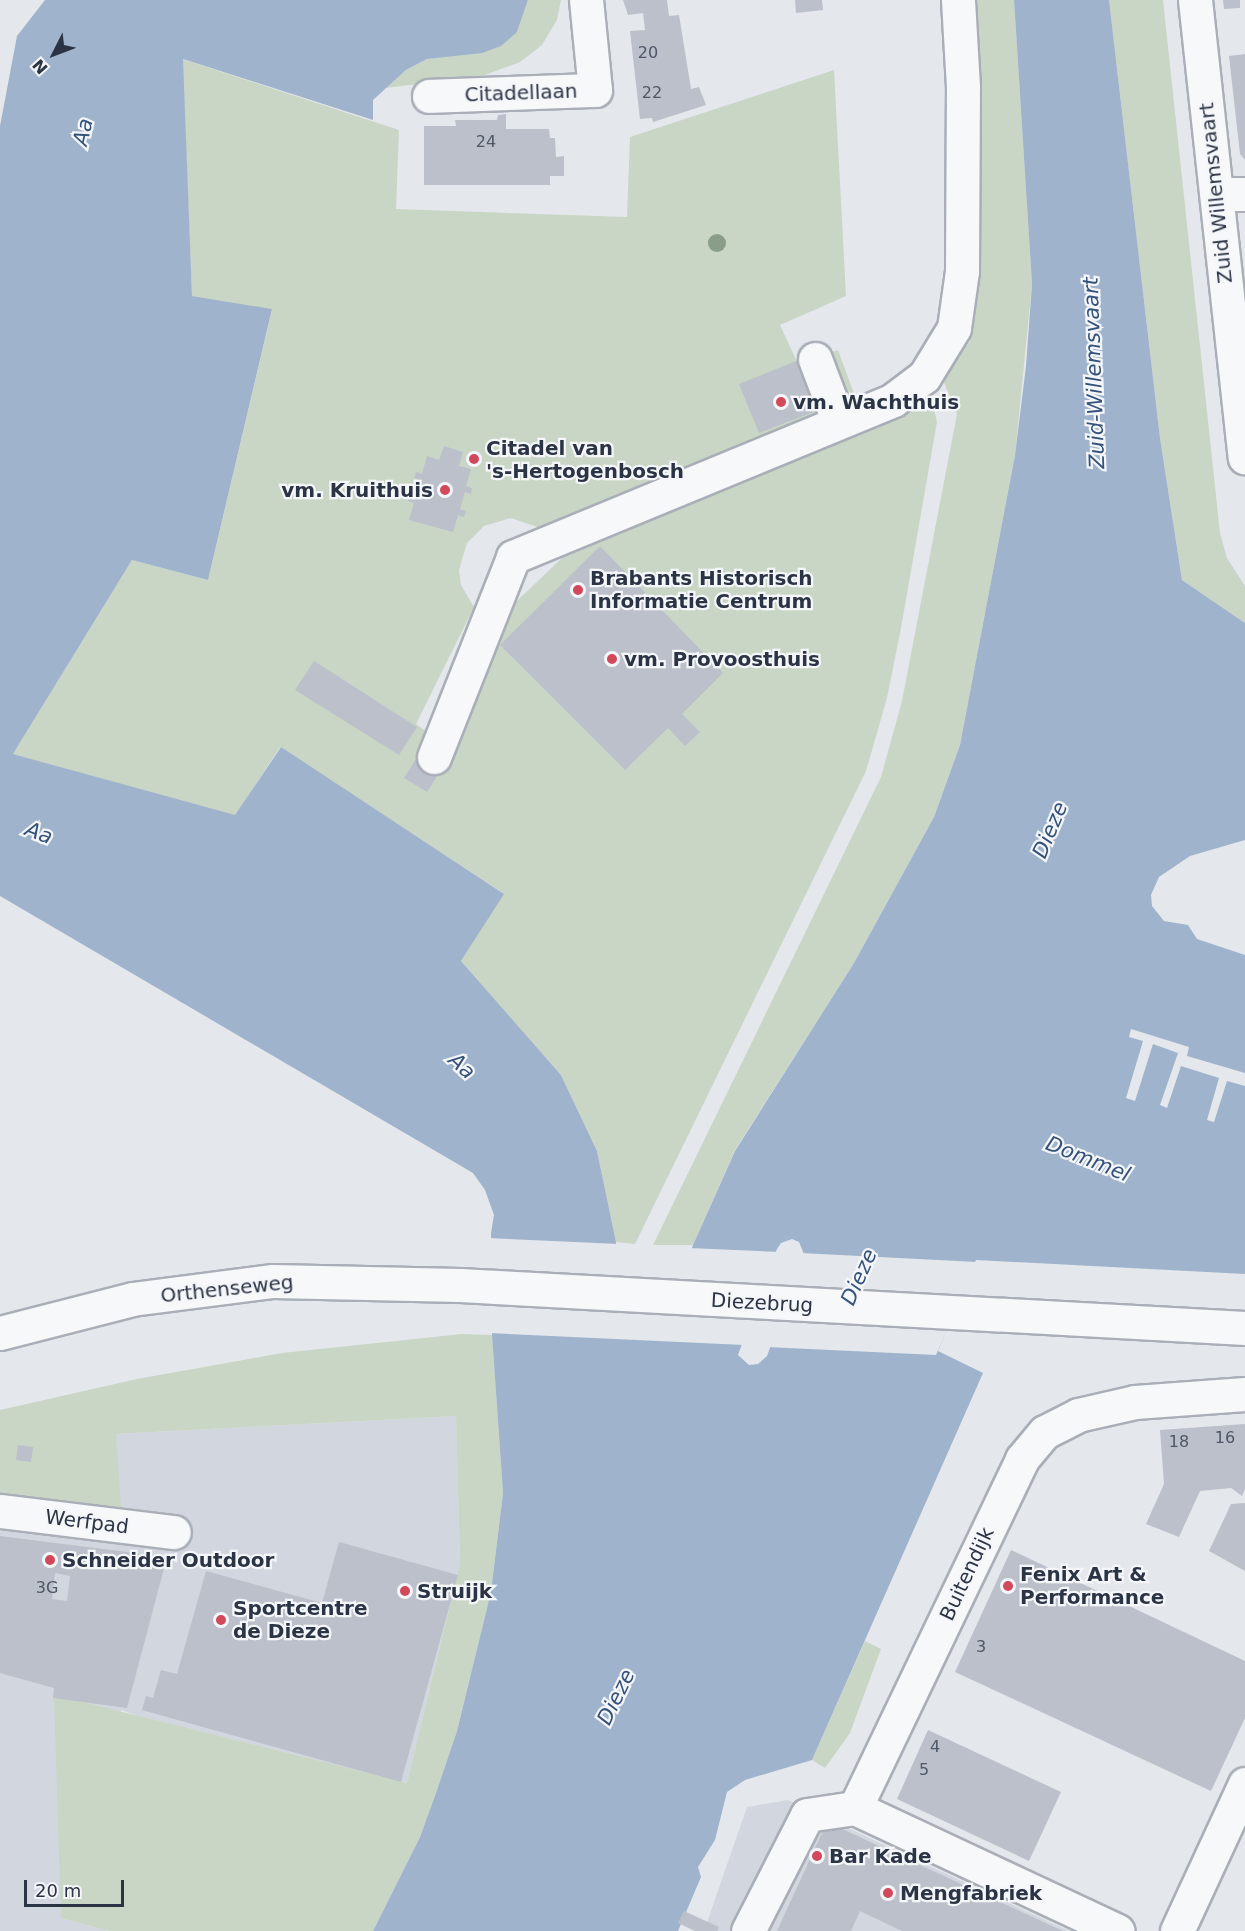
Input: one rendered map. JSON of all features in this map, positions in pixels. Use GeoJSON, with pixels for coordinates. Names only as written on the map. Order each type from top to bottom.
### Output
{"type":"FeatureCollection","features":[{"type":"Feature","properties":{"kind":"street","name":"Citadellaan"},"geometry":{"type":"LineString","coordinates":[[429,96],[595,90],[586,0]]}},
{"type":"Feature","properties":{"kind":"street"},"geometry":{"type":"LineString","coordinates":[[434,757],[513,557],[838,420],[892,400],[924,377],[954,328],[962,271],[963,87],[958,0]]}},
{"type":"Feature","properties":{"kind":"street","name":"Zuid Willemsvaart"},"geometry":{"type":"LineString","coordinates":[[1195,0],[1231,194],[1245,457]]}},
{"type":"Feature","properties":{"kind":"street"},"geometry":{"type":"LineString","coordinates":[[815,359],[838,420]]}},
{"type":"Feature","properties":{"kind":"street","name":"Orthenseweg"},"geometry":{"type":"LineString","coordinates":[[0,1333],[132,1299],[273,1281],[460,1285]]}},
{"type":"Feature","properties":{"kind":"street","name":"Diezebrug"},"geometry":{"type":"LineString","coordinates":[[460,1285],[954,1314],[1245,1328]]}},
{"type":"Feature","properties":{"kind":"street","name":"Buitendijk"},"geometry":{"type":"LineString","coordinates":[[855,1808],[1022,1459],[1045,1432],[1078,1416],[1135,1402],[1245,1394]]}},
{"type":"Feature","properties":{"kind":"street","name":"Werfpad"},"geometry":{"type":"LineString","coordinates":[[0,1511],[174,1532]]}},
{"type":"Feature","properties":{"kind":"street"},"geometry":{"type":"LineString","coordinates":[[1177,1931],[1245,1784]]}},
{"type":"Feature","properties":{"kind":"street"},"geometry":{"type":"LineString","coordinates":[[748,1931],[807,1815],[855,1808],[1118,1931]]}},
{"type":"Feature","properties":{"kind":"shaded area"},"geometry":{"type":"Polygon","coordinates":[[[456,1416],[460,1564],[407,1783],[154,1722],[121,1710],[61,1918],[109,1931],[0,1931],[0,1497],[116,1434],[456,1416]]]}},
{"type":"Feature","properties":{"kind":"shaded area"},"geometry":{"type":"Polygon","coordinates":[[[788,1800],[1069,1931],[704,1931],[747,1807],[788,1800]]]}},
{"type":"Feature","properties":{"kind":"green space"},"geometry":{"type":"Polygon","coordinates":[[[528,0],[561,0],[557,20],[542,45],[520,62],[482,76],[386,88],[406,70],[427,59],[454,54],[517,32],[528,0]]]}},
{"type":"Feature","properties":{"kind":"green space"},"geometry":{"type":"Polygon","coordinates":[[[967,0],[1014,0],[1032,284],[1015,455],[960,745],[934,817],[854,963],[735,1150],[693,1245],[653,1245],[881,777],[902,701],[957,414],[940,373],[970,342],[973,300],[967,0]]]}},
{"type":"Feature","properties":{"kind":"green space"},"geometry":{"type":"Polygon","coordinates":[[[1109,0],[1163,0],[1220,533],[1227,558],[1245,586],[1245,623],[1182,580],[1160,438],[1109,0]]]}},
{"type":"Feature","properties":{"kind":"green space"},"geometry":{"type":"Polygon","coordinates":[[[182,59],[399,130],[396,209],[627,217],[630,137],[834,70],[846,296],[780,325],[798,364],[838,350],[855,396],[543,529],[511,518],[484,526],[467,543],[459,570],[461,585],[474,607],[416,724],[453,752],[494,623],[562,558],[829,443],[923,396],[933,406],[937,422],[901,628],[887,698],[866,771],[635,1244],[616,1242],[597,1151],[561,1075],[461,961],[503,893],[280,747],[235,816],[13,754],[132,560],[208,580],[272,310],[192,296],[182,59]]]}},
{"type":"Feature","properties":{"kind":"green space"},"geometry":{"type":"Polygon","coordinates":[[[462,1334],[492,1335],[503,1493],[491,1593],[457,1731],[436,1793],[420,1837],[373,1931],[109,1931],[61,1918],[54,1695],[407,1783],[460,1564],[456,1416],[116,1434],[121,1508],[0,1497],[0,1410],[137,1379],[282,1353],[462,1334]]]}},
{"type":"Feature","properties":{"kind":"green space"},"geometry":{"type":"Polygon","coordinates":[[[865,1641],[881,1649],[850,1733],[825,1768],[812,1760],[865,1641]]]}},
{"type":"Feature","properties":{"kind":"water"},"geometry":{"type":"Polygon","coordinates":[[[45,0],[528,0],[517,32],[501,46],[482,53],[427,59],[406,70],[373,100],[373,120],[183,59],[192,296],[272,309],[208,580],[132,560],[13,754],[235,815],[281,747],[504,894],[461,961],[561,1075],[597,1151],[616,1242],[617,1333],[660,1334],[693,1245],[735,1151],[854,963],[934,817],[960,745],[1015,455],[1026,366],[1032,284],[1014,0],[1109,0],[1160,438],[1182,580],[1245,623],[1245,840],[1190,856],[1159,877],[1151,895],[1152,906],[1164,921],[1188,925],[1197,939],[1245,955],[1245,1274],[976,1260],[938,1351],[983,1373],[812,1760],[745,1780],[727,1792],[715,1840],[698,1867],[701,1877],[678,1931],[373,1931],[420,1837],[436,1793],[457,1731],[491,1592],[503,1493],[492,1335],[491,1233],[494,1215],[485,1190],[473,1173],[0,896],[0,126],[17,36],[45,0]],[[792,1239],[781,1243],[777,1249],[738,1355],[749,1365],[758,1364],[767,1356],[804,1254],[799,1242],[792,1239]]]}},
{"type":"Feature","properties":{"kind":"pier"},"geometry":{"type":"Polygon","coordinates":[[[1131,1029],[1189,1047],[1187,1056],[1245,1073],[1245,1086],[1227,1081],[1214,1122],[1207,1120],[1219,1078],[1181,1066],[1167,1108],[1160,1105],[1178,1053],[1153,1044],[1135,1101],[1126,1098],[1143,1041],[1129,1037],[1131,1029]]]}},
{"type":"Feature","properties":{"kind":"pier"},"geometry":{"type":"Polygon","coordinates":[[[488,1238],[619,1244],[620,1330],[658,1331],[689,1248],[780,1252],[744,1345],[489,1333],[488,1238]]]}},
{"type":"Feature","properties":{"kind":"pier"},"geometry":{"type":"Polygon","coordinates":[[[801,1253],[977,1262],[936,1355],[767,1347],[801,1253]]]}},
{"type":"Feature","properties":{"kind":"building"},"geometry":{"type":"Polygon","coordinates":[[[623,0],[667,0],[669,16],[679,15],[691,89],[699,87],[706,105],[653,122],[652,118],[640,119],[630,31],[645,30],[643,13],[628,15],[623,0]]]}},
{"type":"Feature","properties":{"kind":"building"},"geometry":{"type":"Polygon","coordinates":[[[795,0],[822,0],[823,10],[796,13],[795,0]]]}},
{"type":"Feature","properties":{"kind":"building"},"geometry":{"type":"Polygon","coordinates":[[[1223,0],[1240,0],[1240,8],[1224,9],[1223,0]]]}},
{"type":"Feature","properties":{"kind":"building"},"geometry":{"type":"Polygon","coordinates":[[[1245,54],[1245,160],[1240,154],[1229,56],[1245,54]]]}},
{"type":"Feature","properties":{"kind":"building"},"geometry":{"type":"Polygon","coordinates":[[[506,114],[506,129],[549,129],[550,138],[555,138],[556,157],[564,156],[564,176],[550,176],[550,185],[424,185],[424,126],[456,126],[455,120],[497,120],[498,115],[506,114]]]}},
{"type":"Feature","properties":{"kind":"building","name":"vm. Wachthuis"},"geometry":{"type":"Polygon","coordinates":[[[801,359],[821,409],[759,433],[739,384],[801,359]]]}},
{"type":"Feature","properties":{"kind":"building","name":"vm. Kruithuis"},"geometry":{"type":"Polygon","coordinates":[[[444,446],[463,452],[459,466],[471,469],[466,486],[472,488],[471,494],[465,492],[460,509],[466,511],[464,517],[458,515],[453,532],[409,520],[414,503],[408,501],[409,495],[416,496],[420,480],[414,478],[416,472],[422,474],[427,456],[439,460],[444,446]]]}},
{"type":"Feature","properties":{"kind":"building","name":"vm. Provoosthuis"},"geometry":{"type":"Polygon","coordinates":[[[600,546],[723,673],[682,714],[700,732],[685,746],[668,728],[625,770],[500,645],[600,546]]]}},
{"type":"Feature","properties":{"kind":"building"},"geometry":{"type":"Polygon","coordinates":[[[314,661],[417,727],[399,755],[295,690],[314,661]]]}},
{"type":"Feature","properties":{"kind":"building"},"geometry":{"type":"Polygon","coordinates":[[[416,759],[439,773],[427,792],[404,778],[416,759]]]}},
{"type":"Feature","properties":{"kind":"building"},"geometry":{"type":"Polygon","coordinates":[[[1245,1424],[1245,1489],[1242,1496],[1231,1488],[1200,1491],[1179,1537],[1146,1524],[1164,1484],[1160,1430],[1245,1424]]]}},
{"type":"Feature","properties":{"kind":"building"},"geometry":{"type":"Polygon","coordinates":[[[18,1445],[33,1447],[31,1462],[16,1460],[18,1445]]]}},
{"type":"Feature","properties":{"kind":"building"},"geometry":{"type":"Polygon","coordinates":[[[1245,1503],[1245,1571],[1209,1551],[1231,1504],[1245,1503]]]}},
{"type":"Feature","properties":{"kind":"building"},"geometry":{"type":"Polygon","coordinates":[[[0,1536],[167,1557],[127,1708],[53,1698],[54,1688],[0,1673],[0,1536]],[[55,1573],[52,1599],[67,1601],[70,1576],[55,1573]]]}},
{"type":"Feature","properties":{"kind":"building"},"geometry":{"type":"Polygon","coordinates":[[[339,1542],[458,1575],[401,1782],[142,1710],[146,1696],[153,1698],[161,1670],[177,1674],[206,1571],[322,1603],[339,1542]]]}},
{"type":"Feature","properties":{"kind":"building"},"geometry":{"type":"Polygon","coordinates":[[[1011,1550],[1245,1661],[1245,1718],[1211,1791],[955,1672],[1011,1550]]]}},
{"type":"Feature","properties":{"kind":"building"},"geometry":{"type":"Polygon","coordinates":[[[928,1730],[1061,1792],[1029,1861],[897,1799],[928,1730]]]}},
{"type":"Feature","properties":{"kind":"building","name":"Mengfabriek"},"geometry":{"type":"Polygon","coordinates":[[[827,1822],[1063,1931],[902,1931],[860,1911],[851,1931],[777,1931],[827,1822]]]}},
{"type":"Feature","properties":{"kind":"building"},"geometry":{"type":"Polygon","coordinates":[[[684,1911],[719,1927],[717,1931],[695,1931],[678,1923],[684,1911]]]}},
{"type":"Feature","properties":{"kind":"place","name":"vm. Wachthuis"},"geometry":{"type":"Point","coordinates":[781,402]}},
{"type":"Feature","properties":{"kind":"place","name":"Citadel van 's-Hertogenbosch"},"geometry":{"type":"Point","coordinates":[474,459]}},
{"type":"Feature","properties":{"kind":"place","name":"vm. Kruithuis"},"geometry":{"type":"Point","coordinates":[445,490]}},
{"type":"Feature","properties":{"kind":"place","name":"Brabants Historisch Informatie Centrum"},"geometry":{"type":"Point","coordinates":[578,590]}},
{"type":"Feature","properties":{"kind":"place","name":"vm. Provoosthuis"},"geometry":{"type":"Point","coordinates":[612,659]}},
{"type":"Feature","properties":{"kind":"place","name":"Schneider Outdoor"},"geometry":{"type":"Point","coordinates":[50,1560]}},
{"type":"Feature","properties":{"kind":"place","name":"Fenix Art & Performance"},"geometry":{"type":"Point","coordinates":[1008,1586]}},
{"type":"Feature","properties":{"kind":"place","name":"Struijk"},"geometry":{"type":"Point","coordinates":[405,1591]}},
{"type":"Feature","properties":{"kind":"place","name":"Sportcentre de Dieze"},"geometry":{"type":"Point","coordinates":[221,1620]}},
{"type":"Feature","properties":{"kind":"place","name":"Bar Kade"},"geometry":{"type":"Point","coordinates":[817,1856]}},
{"type":"Feature","properties":{"kind":"place","name":"Mengfabriek"},"geometry":{"type":"Point","coordinates":[888,1893]}},
{"type":"Feature","properties":{"kind":"water label","name":"Aa"},"geometry":{"type":"Point","coordinates":[83,132]}},
{"type":"Feature","properties":{"kind":"water label","name":"Zuid-Willemsvaart"},"geometry":{"type":"Point","coordinates":[1094,373]}},
{"type":"Feature","properties":{"kind":"water label","name":"Dieze"},"geometry":{"type":"Point","coordinates":[1050,830]}},
{"type":"Feature","properties":{"kind":"water label","name":"Aa"},"geometry":{"type":"Point","coordinates":[39,833]}},
{"type":"Feature","properties":{"kind":"water label","name":"Aa"},"geometry":{"type":"Point","coordinates":[462,1066]}},
{"type":"Feature","properties":{"kind":"water label","name":"Dommel"},"geometry":{"type":"Point","coordinates":[1088,1159]}},
{"type":"Feature","properties":{"kind":"water label","name":"Dieze"},"geometry":{"type":"Point","coordinates":[859,1277]}},
{"type":"Feature","properties":{"kind":"water label","name":"Dieze"},"geometry":{"type":"Point","coordinates":[616,1697]}}]}
